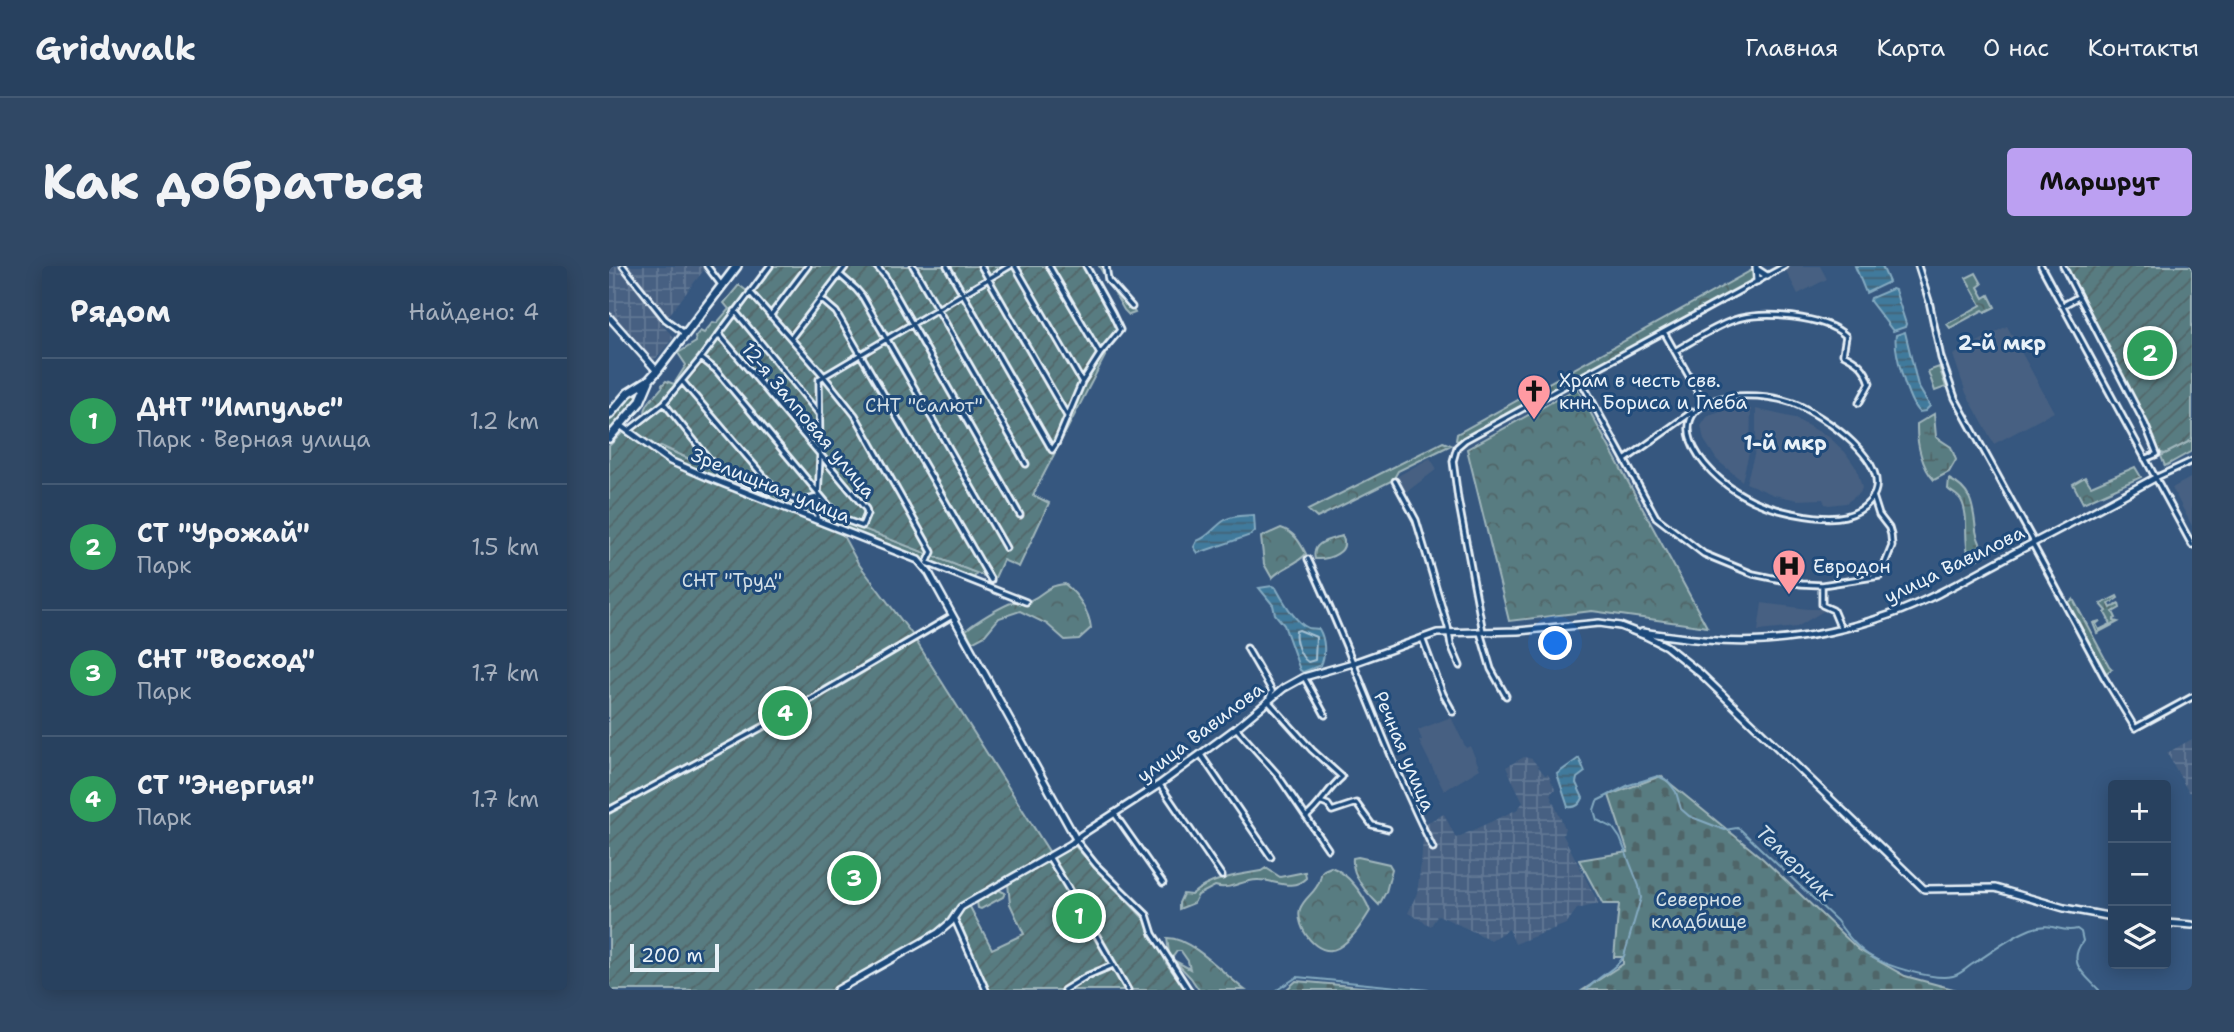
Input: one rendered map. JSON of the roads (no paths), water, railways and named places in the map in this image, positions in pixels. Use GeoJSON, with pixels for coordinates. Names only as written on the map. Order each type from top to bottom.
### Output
{"type":"FeatureCollection","features":[{"type":"Feature","properties":{"kind":"main road"},"geometry":{"type":"LineString","coordinates":[[609,415],[632,391],[657,371],[737,266]]}},
{"type":"Feature","properties":{"kind":"main road"},"geometry":{"type":"LineString","coordinates":[[609,438],[641,399],[649,380]]}},
{"type":"Feature","properties":{"kind":"main road"},"geometry":{"type":"LineString","coordinates":[[632,391],[639,393],[641,399]]}},
{"type":"Feature","properties":{"kind":"street"},"geometry":{"type":"LineString","coordinates":[[623,266],[666,319],[686,334]]}},
{"type":"Feature","properties":{"kind":"street"},"geometry":{"type":"LineString","coordinates":[[707,266],[722,286]]}},
{"type":"Feature","properties":{"kind":"street"},"geometry":{"type":"LineString","coordinates":[[628,431],[664,403],[770,266]]}},
{"type":"Feature","properties":{"kind":"street"},"geometry":{"type":"LineString","coordinates":[[770,316],[808,266]]}},
{"type":"Feature","properties":{"kind":"street"},"geometry":{"type":"LineString","coordinates":[[791,338],[846,266]]}},
{"type":"Feature","properties":{"kind":"street"},"geometry":{"type":"LineString","coordinates":[[876,266],[885,276],[1020,515]]}},
{"type":"Feature","properties":{"kind":"street"},"geometry":{"type":"LineString","coordinates":[[913,266],[1026,464]]}},
{"type":"Feature","properties":{"kind":"street"},"geometry":{"type":"LineString","coordinates":[[947,266],[1052,450],[1082,382],[1119,330],[1086,266]]}},
{"type":"Feature","properties":{"kind":"street"},"geometry":{"type":"LineString","coordinates":[[981,266],[1068,416]]}},
{"type":"Feature","properties":{"kind":"street"},"geometry":{"type":"LineString","coordinates":[[817,521],[819,379],[1010,266]]}},
{"type":"Feature","properties":{"kind":"street"},"geometry":{"type":"LineString","coordinates":[[1015,266],[1082,382]]}},
{"type":"Feature","properties":{"kind":"street"},"geometry":{"type":"LineString","coordinates":[[1049,266],[1100,354]]}},
{"type":"Feature","properties":{"kind":"street"},"geometry":{"type":"LineString","coordinates":[[1106,266],[1108,280],[1113,288],[1132,307]]}},
{"type":"Feature","properties":{"kind":"street"},"geometry":{"type":"LineString","coordinates":[[1506,696],[1491,668],[1482,632],[1458,499],[1453,461],[1456,450],[1465,440],[1785,266]]}},
{"type":"Feature","properties":{"kind":"street"},"geometry":{"type":"LineString","coordinates":[[1917,266],[1929,301],[1941,358],[1955,398],[2104,677],[2135,728],[2192,697]]}},
{"type":"Feature","properties":{"kind":"street"},"geometry":{"type":"LineString","coordinates":[[2041,266],[2192,545]]}},
{"type":"Feature","properties":{"kind":"street"},"geometry":{"type":"LineString","coordinates":[[2063,266],[2157,454],[2145,459]]}},
{"type":"Feature","properties":{"kind":"street"},"geometry":{"type":"LineString","coordinates":[[1756,267],[1767,276]]}},
{"type":"Feature","properties":{"kind":"street"},"geometry":{"type":"LineString","coordinates":[[1756,267],[1757,281]]}},
{"type":"Feature","properties":{"kind":"street"},"geometry":{"type":"LineString","coordinates":[[839,275],[862,296],[1006,548]]}},
{"type":"Feature","properties":{"kind":"street"},"geometry":{"type":"LineString","coordinates":[[750,292],[855,415],[932,552],[927,564]]}},
{"type":"Feature","properties":{"kind":"street"},"geometry":{"type":"LineString","coordinates":[[2062,306],[2078,297]]}},
{"type":"Feature","properties":{"kind":"street"},"geometry":{"type":"LineString","coordinates":[[821,299],[833,308],[991,580]]}},
{"type":"Feature","properties":{"kind":"street"},"geometry":{"type":"LineString","coordinates":[[735,311],[820,415]]}},
{"type":"Feature","properties":{"kind":"street"},"geometry":{"type":"LineString","coordinates":[[1675,351],[1736,319],[1768,316],[1803,319],[1840,331],[1846,336],[1843,354],[1858,362],[1867,373],[1870,383],[1859,403]]}},
{"type":"Feature","properties":{"kind":"street"},"geometry":{"type":"LineString","coordinates":[[609,317],[657,371]]}},
{"type":"Feature","properties":{"kind":"street"},"geometry":{"type":"LineString","coordinates":[[1664,332],[1704,404]]}},
{"type":"Feature","properties":{"kind":"street","name":"12-я Залповая улица"},"geometry":{"type":"LineString","coordinates":[[719,334],[867,511],[862,526],[843,519],[819,495]]}},
{"type":"Feature","properties":{"kind":"street"},"geometry":{"type":"LineString","coordinates":[[701,358],[716,370],[819,495]]}},
{"type":"Feature","properties":{"kind":"street"},"geometry":{"type":"LineString","coordinates":[[1580,379],[1625,460],[1660,521],[1704,554],[1753,574],[1801,584],[1822,585],[1880,576],[1892,546],[1889,528],[1879,515],[1873,496],[1875,479],[1866,459],[1844,433],[1816,414],[1786,401],[1759,397],[1728,397],[1704,404],[1625,460]]}},
{"type":"Feature","properties":{"kind":"street"},"geometry":{"type":"LineString","coordinates":[[682,381],[779,494],[798,502],[819,495]]}},
{"type":"Feature","properties":{"kind":"street"},"geometry":{"type":"LineString","coordinates":[[664,403],[718,470],[769,492]]}},
{"type":"Feature","properties":{"kind":"street"},"geometry":{"type":"LineString","coordinates":[[1696,408],[1689,422],[1695,450],[1706,467],[1742,496],[1779,510],[1830,519],[1850,515],[1864,507],[1873,496]]}},
{"type":"Feature","properties":{"kind":"street","name":"Зрелищная улица"},"geometry":{"type":"LineString","coordinates":[[620,425],[670,461],[1026,602]]}},
{"type":"Feature","properties":{"kind":"street"},"geometry":{"type":"LineString","coordinates":[[2155,478],[2192,461]]}},
{"type":"Feature","properties":{"kind":"street","name":"улица Вавилова"},"geometry":{"type":"LineString","coordinates":[[837,990],[931,938],[944,929],[961,907],[1048,857],[1160,784],[1236,728],[1284,688],[1304,677],[1437,633],[1599,623],[1734,642],[1794,638],[1841,628],[1890,615],[1911,606],[2155,478]]}},
{"type":"Feature","properties":{"kind":"street"},"geometry":{"type":"LineString","coordinates":[[1395,481],[1416,520],[1460,666]]}},
{"type":"Feature","properties":{"kind":"street","name":"Речная улица"},"geometry":{"type":"LineString","coordinates":[[1308,559],[1339,625],[1433,848]]}},
{"type":"Feature","properties":{"kind":"street"},"geometry":{"type":"LineString","coordinates":[[918,560],[929,573],[1076,839],[1096,865],[1147,915],[1153,934],[1189,990]]}},
{"type":"Feature","properties":{"kind":"street"},"geometry":{"type":"LineString","coordinates":[[1822,585],[1822,605],[1833,610],[1841,628]]}},
{"type":"Feature","properties":{"kind":"street"},"geometry":{"type":"LineString","coordinates":[[609,810],[772,722],[952,616]]}},
{"type":"Feature","properties":{"kind":"street","name":"улица Вавилова"},"geometry":{"type":"LineString","coordinates":[[1629,629],[1666,646],[1701,674],[1924,890],[1995,888],[2064,908],[2108,916]]}},
{"type":"Feature","properties":{"kind":"street"},"geometry":{"type":"LineString","coordinates":[[1422,638],[1443,694],[1453,712]]}},
{"type":"Feature","properties":{"kind":"street"},"geometry":{"type":"LineString","coordinates":[[1247,648],[1272,691],[1268,701],[1312,750],[1342,778],[1306,817]]}},
{"type":"Feature","properties":{"kind":"street"},"geometry":{"type":"LineString","coordinates":[[1304,677],[1325,715]]}},
{"type":"Feature","properties":{"kind":"street"},"geometry":{"type":"LineString","coordinates":[[1236,728],[1277,774],[1328,849]]}},
{"type":"Feature","properties":{"kind":"street"},"geometry":{"type":"LineString","coordinates":[[1201,755],[1271,857]]}},
{"type":"Feature","properties":{"kind":"street"},"geometry":{"type":"LineString","coordinates":[[1160,784],[1222,876]]}},
{"type":"Feature","properties":{"kind":"street"},"geometry":{"type":"LineString","coordinates":[[1320,802],[1328,805],[1332,811],[1356,803],[1371,825],[1388,829]]}},
{"type":"Feature","properties":{"kind":"street"},"geometry":{"type":"LineString","coordinates":[[1114,813],[1163,883]]}},
{"type":"Feature","properties":{"kind":"street"},"geometry":{"type":"LineString","coordinates":[[1048,857],[1128,990]]}},
{"type":"Feature","properties":{"kind":"street"},"geometry":{"type":"LineString","coordinates":[[954,918],[986,990]]}},
{"type":"Feature","properties":{"kind":"street"},"geometry":{"type":"LineString","coordinates":[[2171,923],[2192,925]]}},
{"type":"Feature","properties":{"kind":"street"},"geometry":{"type":"LineString","coordinates":[[1064,990],[1113,965]]}},
{"type":"Feature","properties":{"kind":"water"},"geometry":{"type":"Polygon","coordinates":[[[1855,266],[1882,266],[1889,282],[1866,293],[1855,266]]]}},
{"type":"Feature","properties":{"kind":"water"},"geometry":{"type":"Polygon","coordinates":[[[1895,290],[1906,324],[1905,327],[1893,331],[1870,301],[1871,298],[1895,290]]]}},
{"type":"Feature","properties":{"kind":"water"},"geometry":{"type":"Polygon","coordinates":[[[1905,332],[1918,386],[1930,406],[1925,411],[1919,412],[1915,406],[1899,363],[1896,335],[1905,332]]]}},
{"type":"Feature","properties":{"kind":"water"},"geometry":{"type":"Polygon","coordinates":[[[1254,515],[1255,531],[1251,535],[1198,553],[1194,547],[1197,541],[1228,518],[1254,515]]]}},
{"type":"Feature","properties":{"kind":"water"},"geometry":{"type":"Polygon","coordinates":[[[1272,586],[1303,625],[1319,629],[1324,647],[1321,665],[1303,672],[1300,670],[1284,625],[1259,588],[1272,586]]]}},
{"type":"Feature","properties":{"kind":"water"},"geometry":{"type":"Polygon","coordinates":[[[1579,758],[1585,772],[1577,778],[1576,783],[1583,798],[1577,806],[1568,807],[1557,774],[1579,758]]]}},
{"type":"Feature","properties":{"kind":"waterway","name":"Темерник"},"geometry":{"type":"LineString","coordinates":[[1587,990],[1624,956],[1641,898],[1620,838],[1613,828],[1597,820],[1594,810],[1597,801],[1629,785],[1658,776],[1668,781],[1676,792],[1681,809],[1689,816],[1725,830],[1741,830],[1837,921],[1856,945],[1877,960],[1923,975],[1953,976],[2007,941],[2031,929],[2045,926],[2077,929],[2081,932],[2083,941],[2078,949],[2077,962],[2099,990]]}},
{"type":"Feature","properties":{"kind":"waterway","name":"Темерник"},"geometry":{"type":"LineString","coordinates":[[1277,990],[1297,977],[1428,990]]}},
{"type":"Feature","properties":{"kind":"place","name":"СТ \"Урожай\""},"geometry":{"type":"Point","coordinates":[2150,353]}},
{"type":"Feature","properties":{"kind":"place","name":"Храм в честь свв. кнн. Бориса и Глеба"},"geometry":{"type":"Point","coordinates":[1534,421]}},
{"type":"Feature","properties":{"kind":"place","name":"Евродон"},"geometry":{"type":"Point","coordinates":[1789,596]}},
{"type":"Feature","properties":{"kind":"place","name":"СТ \"Энергия\""},"geometry":{"type":"Point","coordinates":[785,713]}},
{"type":"Feature","properties":{"kind":"place","name":"СНТ \"Восход\""},"geometry":{"type":"Point","coordinates":[854,878]}},
{"type":"Feature","properties":{"kind":"place","name":"ДНТ \"Импульс\""},"geometry":{"type":"Point","coordinates":[1079,916]}},
{"type":"Feature","properties":{"kind":"district","name":"2-й мкр"},"geometry":{"type":"Point","coordinates":[2002,343]}},
{"type":"Feature","properties":{"kind":"district","name":"1-й мкр"},"geometry":{"type":"Point","coordinates":[1785,443]}},
{"type":"Feature","properties":{"kind":"park label","name":"СНТ \"Салют\""},"geometry":{"type":"Point","coordinates":[924,405]}},
{"type":"Feature","properties":{"kind":"park label","name":"СНТ \"Труд\""},"geometry":{"type":"Point","coordinates":[732,580]}},
{"type":"Feature","properties":{"kind":"park label","name":"Северное кладбище"},"geometry":{"type":"Point","coordinates":[1699,910]}}]}
